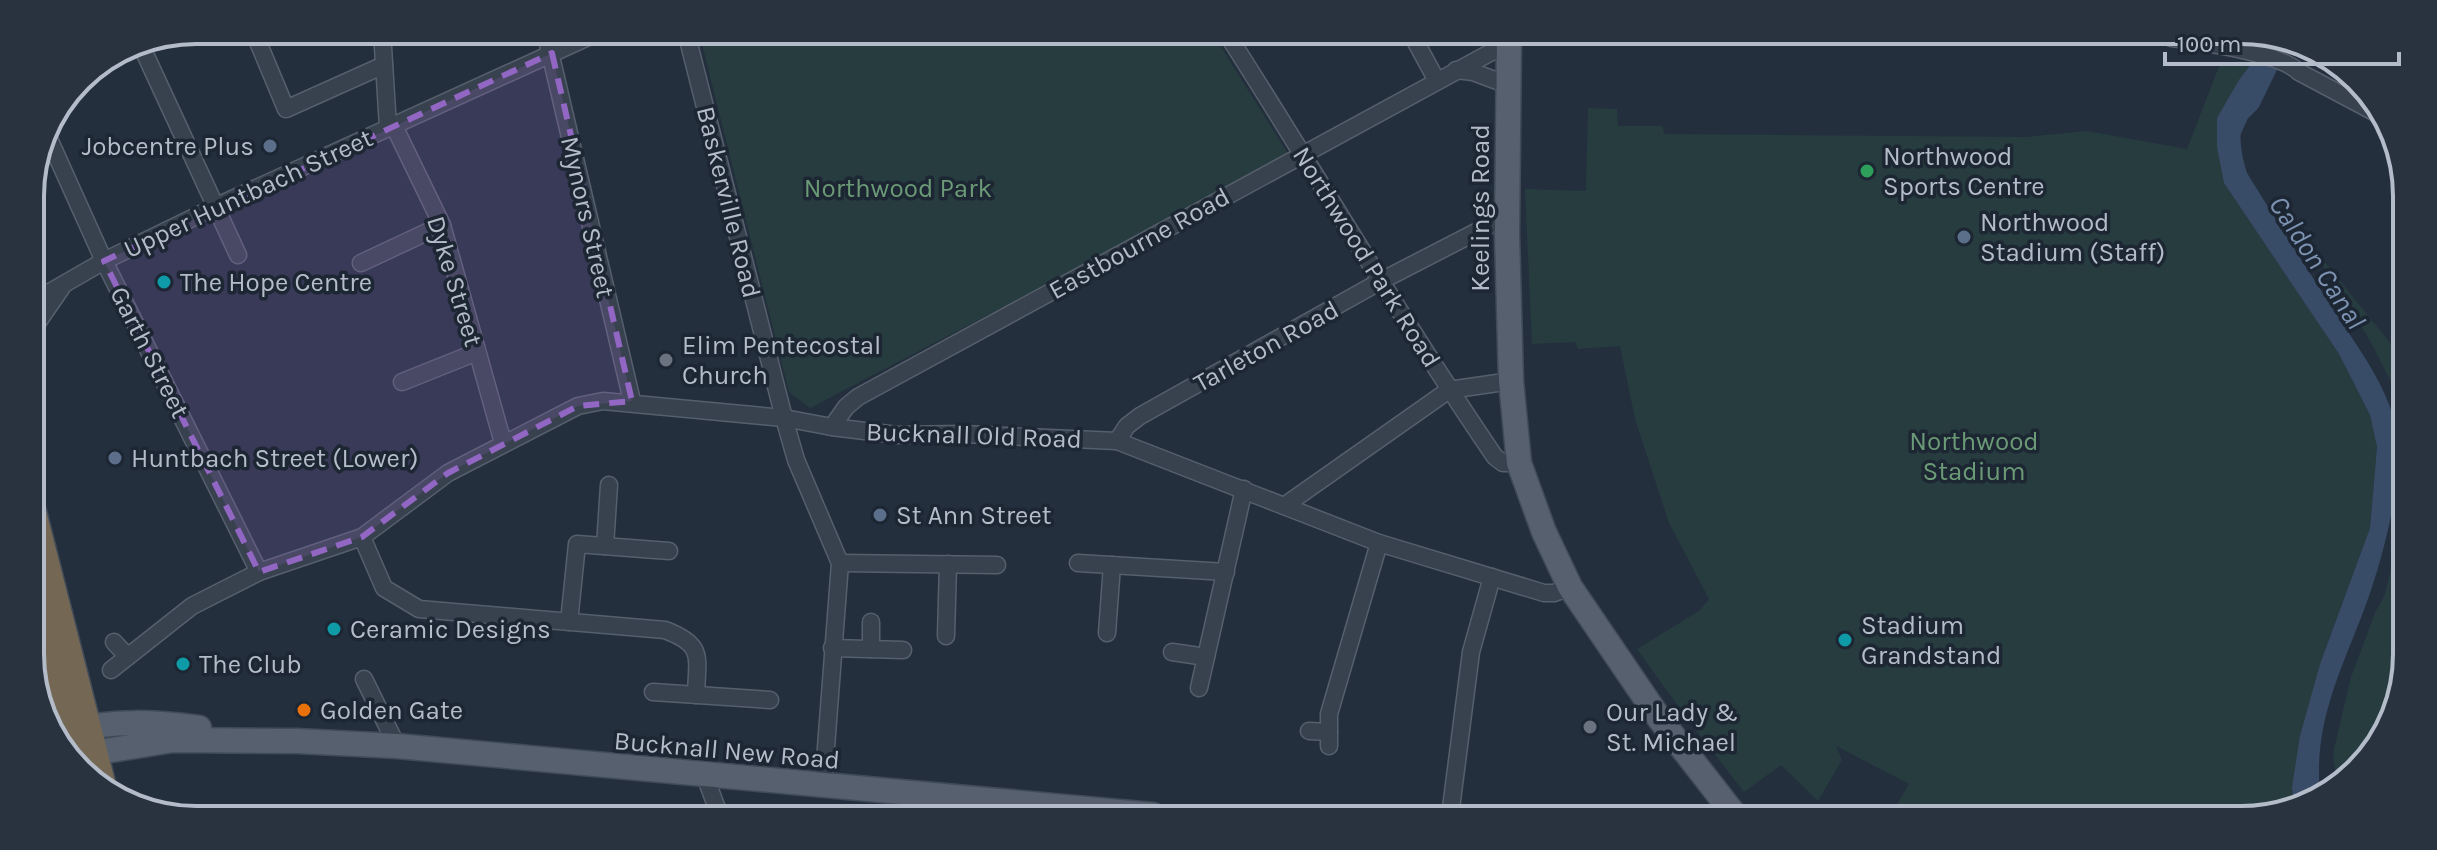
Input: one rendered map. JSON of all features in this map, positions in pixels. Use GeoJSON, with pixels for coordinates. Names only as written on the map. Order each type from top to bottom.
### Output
{"type":"FeatureCollection","features":[{"type":"Feature","properties":{"kind":"highway"},"geometry":{"type":"LineString","coordinates":[[44,560],[79,700],[72,742]]}},
{"type":"Feature","properties":{"kind":"highway"},"geometry":{"type":"LineString","coordinates":[[44,660],[72,741]]}},
{"type":"Feature","properties":{"kind":"main road","name":"Keelings Road"},"geometry":{"type":"LineString","coordinates":[[1508,44],[1507,216],[1511,381],[1519,463],[1544,532],[1570,587],[1659,718],[1728,806]]}},
{"type":"Feature","properties":{"kind":"main road","name":"Bucknall New Road"},"geometry":{"type":"LineString","coordinates":[[72,742],[159,723],[297,741],[397,746],[1039,806]]}},
{"type":"Feature","properties":{"kind":"street"},"geometry":{"type":"LineString","coordinates":[[259,44],[286,109],[384,65]]}},
{"type":"Feature","properties":{"kind":"street"},"geometry":{"type":"LineString","coordinates":[[383,44],[391,126]]}},
{"type":"Feature","properties":{"kind":"street","name":"Mynors Street"},"geometry":{"type":"LineString","coordinates":[[549,44],[632,401]]}},
{"type":"Feature","properties":{"kind":"street","name":"Upper Huntbach Street"},"geometry":{"type":"LineString","coordinates":[[44,295],[104,261],[217,206],[572,44]]}},
{"type":"Feature","properties":{"kind":"street","name":"Baskerville Road"},"geometry":{"type":"LineString","coordinates":[[689,44],[796,460],[840,563]]}},
{"type":"Feature","properties":{"kind":"street","name":"Northwood Park Road"},"geometry":{"type":"LineString","coordinates":[[1233,44],[1449,390],[1495,457],[1503,463],[1519,463]]}},
{"type":"Feature","properties":{"kind":"street"},"geometry":{"type":"LineString","coordinates":[[1417,44],[1437,81]]}},
{"type":"Feature","properties":{"kind":"street","name":"Eastbourne Road"},"geometry":{"type":"LineString","coordinates":[[832,427],[846,407],[858,397],[1303,153],[1468,67],[1501,44]]}},
{"type":"Feature","properties":{"kind":"street"},"geometry":{"type":"LineString","coordinates":[[2202,44],[2254,54],[2293,66],[2362,106]]}},
{"type":"Feature","properties":{"kind":"street"},"geometry":{"type":"LineString","coordinates":[[145,53],[238,255]]}},
{"type":"Feature","properties":{"kind":"street"},"geometry":{"type":"LineString","coordinates":[[1468,67],[1508,85]]}},
{"type":"Feature","properties":{"kind":"street","name":"Dyke Street"},"geometry":{"type":"LineString","coordinates":[[391,126],[442,225],[503,443]]}},
{"type":"Feature","properties":{"kind":"street","name":"Garth Street"},"geometry":{"type":"LineString","coordinates":[[53,147],[104,261],[259,572]]}},
{"type":"Feature","properties":{"kind":"street","name":"Tarleton Road"},"geometry":{"type":"LineString","coordinates":[[1117,441],[1127,426],[1140,416],[1379,282],[1507,216]]}},
{"type":"Feature","properties":{"kind":"street"},"geometry":{"type":"LineString","coordinates":[[361,263],[442,225]]}},
{"type":"Feature","properties":{"kind":"street","name":"Upper Huntbach Street"},"geometry":{"type":"LineString","coordinates":[[44,313],[65,282]]}},
{"type":"Feature","properties":{"kind":"street"},"geometry":{"type":"LineString","coordinates":[[402,382],[477,352]]}},
{"type":"Feature","properties":{"kind":"street"},"geometry":{"type":"LineString","coordinates":[[1284,506],[1449,390],[1511,381]]}},
{"type":"Feature","properties":{"kind":"street","name":"Bucknall Old Road"},"geometry":{"type":"LineString","coordinates":[[111,670],[192,606],[259,572],[362,537],[448,473],[578,406],[603,401],[632,401],[784,418],[897,435],[1117,441],[1379,543],[1544,593],[1570,587]]}},
{"type":"Feature","properties":{"kind":"street"},"geometry":{"type":"LineString","coordinates":[[605,546],[609,485]]}},
{"type":"Feature","properties":{"kind":"street"},"geometry":{"type":"LineString","coordinates":[[1199,688],[1244,489]]}},
{"type":"Feature","properties":{"kind":"street"},"geometry":{"type":"LineString","coordinates":[[362,537],[384,588],[419,609],[665,630],[681,636],[690,642],[697,654],[696,695]]}},
{"type":"Feature","properties":{"kind":"street"},"geometry":{"type":"LineString","coordinates":[[1309,731],[1329,739],[1329,714],[1379,543]]}},
{"type":"Feature","properties":{"kind":"street"},"geometry":{"type":"LineString","coordinates":[[569,622],[577,544],[669,551]]}},
{"type":"Feature","properties":{"kind":"street"},"geometry":{"type":"LineString","coordinates":[[823,787],[840,563],[997,565]]}},
{"type":"Feature","properties":{"kind":"street"},"geometry":{"type":"LineString","coordinates":[[1078,563],[1226,572]]}},
{"type":"Feature","properties":{"kind":"street"},"geometry":{"type":"LineString","coordinates":[[946,636],[948,564]]}},
{"type":"Feature","properties":{"kind":"street"},"geometry":{"type":"LineString","coordinates":[[1107,633],[1112,565]]}},
{"type":"Feature","properties":{"kind":"street"},"geometry":{"type":"LineString","coordinates":[[1451,806],[1471,652],[1492,577]]}},
{"type":"Feature","properties":{"kind":"street"},"geometry":{"type":"LineString","coordinates":[[871,622],[871,649]]}},
{"type":"Feature","properties":{"kind":"street"},"geometry":{"type":"LineString","coordinates":[[114,642],[127,656]]}},
{"type":"Feature","properties":{"kind":"street"},"geometry":{"type":"LineString","coordinates":[[832,648],[903,650]]}},
{"type":"Feature","properties":{"kind":"street"},"geometry":{"type":"LineString","coordinates":[[1172,652],[1206,657]]}},
{"type":"Feature","properties":{"kind":"street"},"geometry":{"type":"LineString","coordinates":[[364,679],[397,746]]}},
{"type":"Feature","properties":{"kind":"street"},"geometry":{"type":"LineString","coordinates":[[653,692],[770,700]]}},
{"type":"Feature","properties":{"kind":"street"},"geometry":{"type":"LineString","coordinates":[[705,776],[716,806]]}},
{"type":"Feature","properties":{"kind":"highlighted area"},"geometry":{"type":"Polygon","coordinates":[[[552,53],[632,401],[578,406],[448,473],[362,537],[259,572],[104,261],[552,53]]]}},
{"type":"Feature","properties":{"kind":"green space","name":"Northwood Park"},"geometry":{"type":"Polygon","coordinates":[[[702,44],[1219,44],[1290,157],[810,408],[789,392],[702,44]]]}},
{"type":"Feature","properties":{"kind":"green space","name":"Northwood Stadium"},"geometry":{"type":"Polygon","coordinates":[[[2241,61],[2250,65],[2217,118],[2224,183],[2339,354],[2370,415],[2377,447],[2370,528],[2320,664],[2292,787],[2293,796],[2251,806],[1896,806],[1909,784],[1836,746],[1842,760],[1818,801],[1781,765],[1744,792],[1637,649],[1699,611],[1709,599],[1669,523],[1635,419],[1620,346],[1578,349],[1575,342],[1532,344],[1525,189],[1586,191],[1588,108],[1617,109],[1618,126],[1663,126],[1664,134],[2025,137],[2087,131],[2187,149],[2220,64],[2241,61]]]}},
{"type":"Feature","properties":{"kind":"green space"},"geometry":{"type":"Polygon","coordinates":[[[2307,240],[2393,347],[2393,386],[2369,339],[2307,240]]]}},
{"type":"Feature","properties":{"kind":"green space"},"geometry":{"type":"Polygon","coordinates":[[[2393,560],[2393,654],[2388,693],[2373,730],[2335,773],[2333,753],[2351,677],[2385,594],[2393,560]]]}},
{"type":"Feature","properties":{"kind":"water"},"geometry":{"type":"Polygon","coordinates":[[[2265,46],[2282,50],[2256,86],[2243,116],[2240,132],[2247,173],[2362,354],[2379,383],[2393,417],[2393,505],[2385,544],[2331,698],[2321,744],[2320,784],[2293,796],[2300,736],[2320,664],[2370,528],[2377,447],[2370,415],[2339,354],[2224,183],[2217,147],[2217,118],[2239,80],[2265,46]]]}},
{"type":"Feature","properties":{"kind":"waterway","name":"Caldon Canal"},"geometry":{"type":"LineString","coordinates":[[2233,132],[2241,114],[2252,103],[2278,49]]}},
{"type":"Feature","properties":{"kind":"place","name":"Jobcentre Plus"},"geometry":{"type":"Point","coordinates":[270,146]}},
{"type":"Feature","properties":{"kind":"place","name":"Northwood Sports Centre"},"geometry":{"type":"Point","coordinates":[1867,171]}},
{"type":"Feature","properties":{"kind":"place","name":"Northwood Stadium (Staff)"},"geometry":{"type":"Point","coordinates":[1964,237]}},
{"type":"Feature","properties":{"kind":"place","name":"The Hope Centre"},"geometry":{"type":"Point","coordinates":[164,282]}},
{"type":"Feature","properties":{"kind":"place","name":"Elim Pentecostal Church"},"geometry":{"type":"Point","coordinates":[666,360]}},
{"type":"Feature","properties":{"kind":"place","name":"Huntbach Street (Lower)"},"geometry":{"type":"Point","coordinates":[115,458]}},
{"type":"Feature","properties":{"kind":"place","name":"St Ann Street"},"geometry":{"type":"Point","coordinates":[880,515]}},
{"type":"Feature","properties":{"kind":"place","name":"Ceramic Designs"},"geometry":{"type":"Point","coordinates":[334,629]}},
{"type":"Feature","properties":{"kind":"place","name":"Stadium Grandstand"},"geometry":{"type":"Point","coordinates":[1845,640]}},
{"type":"Feature","properties":{"kind":"place","name":"The Club"},"geometry":{"type":"Point","coordinates":[183,664]}},
{"type":"Feature","properties":{"kind":"place","name":"Golden Gate"},"geometry":{"type":"Point","coordinates":[304,710]}},
{"type":"Feature","properties":{"kind":"place","name":"Our Lady & St. Michael"},"geometry":{"type":"Point","coordinates":[1590,727]}}]}
